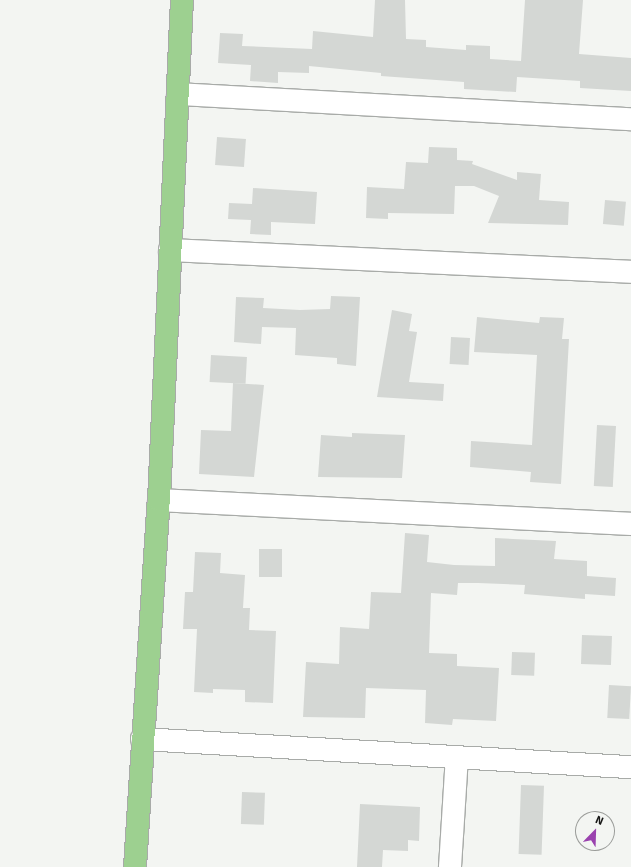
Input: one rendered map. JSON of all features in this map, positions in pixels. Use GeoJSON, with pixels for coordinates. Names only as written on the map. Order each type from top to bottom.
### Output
{"type":"FeatureCollection","features":[{"type":"Feature","properties":{"kind":"main road"},"geometry":{"type":"LineString","coordinates":[[135,867],[142,739],[159,500],[182,0]]}},
{"type":"Feature","properties":{"kind":"street"},"geometry":{"type":"LineString","coordinates":[[178,94],[631,119]]}},
{"type":"Feature","properties":{"kind":"street"},"geometry":{"type":"LineString","coordinates":[[170,250],[631,272]]}},
{"type":"Feature","properties":{"kind":"street"},"geometry":{"type":"LineString","coordinates":[[159,500],[631,524]]}},
{"type":"Feature","properties":{"kind":"street"},"geometry":{"type":"LineString","coordinates":[[142,739],[631,767]]}},
{"type":"Feature","properties":{"kind":"street"},"geometry":{"type":"LineString","coordinates":[[450,867],[457,757]]}},
{"type":"Feature","properties":{"kind":"building"},"geometry":{"type":"Polygon","coordinates":[[[375,0],[405,0],[406,39],[426,40],[426,47],[466,50],[466,45],[490,46],[490,59],[521,61],[525,0],[583,0],[579,54],[631,58],[631,91],[580,88],[580,81],[517,77],[516,92],[464,89],[464,82],[381,76],[381,73],[309,66],[309,73],[278,72],[278,83],[250,81],[251,65],[218,63],[220,33],[243,34],[242,46],[312,49],[313,31],[373,37],[375,0]]]}},
{"type":"Feature","properties":{"kind":"building"},"geometry":{"type":"Polygon","coordinates":[[[217,137],[246,139],[244,167],[215,165],[217,137]]]}},
{"type":"Feature","properties":{"kind":"building"},"geometry":{"type":"Polygon","coordinates":[[[429,147],[457,148],[457,160],[473,161],[472,164],[517,180],[517,172],[541,174],[539,200],[569,202],[568,225],[488,223],[499,196],[474,186],[455,186],[454,214],[388,213],[388,219],[366,218],[367,187],[404,189],[406,162],[428,163],[429,147]]]}},
{"type":"Feature","properties":{"kind":"building"},"geometry":{"type":"Polygon","coordinates":[[[253,188],[317,192],[315,224],[271,222],[271,235],[250,234],[251,220],[228,219],[229,203],[252,204],[253,188]]]}},
{"type":"Feature","properties":{"kind":"building"},"geometry":{"type":"Polygon","coordinates":[[[605,200],[626,202],[624,226],[603,224],[605,200]]]}},
{"type":"Feature","properties":{"kind":"building"},"geometry":{"type":"Polygon","coordinates":[[[331,296],[360,297],[356,366],[337,364],[337,358],[295,355],[296,328],[262,327],[261,344],[234,342],[236,297],[264,298],[263,308],[300,310],[330,309],[331,296]]]}},
{"type":"Feature","properties":{"kind":"building"},"geometry":{"type":"Polygon","coordinates":[[[392,310],[412,314],[409,331],[417,332],[409,382],[444,384],[443,401],[377,397],[392,310]]]}},
{"type":"Feature","properties":{"kind":"building"},"geometry":{"type":"Polygon","coordinates":[[[477,317],[539,323],[540,317],[564,318],[562,339],[569,339],[561,484],[530,482],[531,472],[470,467],[471,441],[532,445],[537,355],[474,352],[477,317]]]}},
{"type":"Feature","properties":{"kind":"building"},"geometry":{"type":"Polygon","coordinates":[[[451,337],[470,338],[469,365],[450,364],[451,337]]]}},
{"type":"Feature","properties":{"kind":"building"},"geometry":{"type":"Polygon","coordinates":[[[211,355],[247,357],[246,384],[210,382],[211,355]]]}},
{"type":"Feature","properties":{"kind":"building"},"geometry":{"type":"Polygon","coordinates":[[[233,383],[264,385],[254,477],[199,474],[201,430],[231,431],[233,383]]]}},
{"type":"Feature","properties":{"kind":"building"},"geometry":{"type":"Polygon","coordinates":[[[597,425],[616,426],[613,487],[594,486],[597,425]]]}},
{"type":"Feature","properties":{"kind":"building"},"geometry":{"type":"Polygon","coordinates":[[[352,433],[405,435],[402,478],[318,477],[321,435],[352,437],[352,433]]]}},
{"type":"Feature","properties":{"kind":"building"},"geometry":{"type":"Polygon","coordinates":[[[405,533],[429,535],[427,562],[454,565],[495,566],[495,538],[556,541],[554,559],[587,561],[587,576],[616,578],[615,596],[585,594],[585,599],[524,594],[525,585],[478,583],[458,583],[457,595],[431,593],[429,653],[457,654],[457,666],[499,668],[496,721],[453,719],[452,725],[425,723],[426,690],[366,688],[365,718],[303,717],[306,662],[339,664],[340,627],[369,629],[371,592],[401,593],[405,533]]]}},
{"type":"Feature","properties":{"kind":"building"},"geometry":{"type":"Polygon","coordinates":[[[259,549],[282,549],[282,577],[259,577],[259,549]]]}},
{"type":"Feature","properties":{"kind":"building"},"geometry":{"type":"Polygon","coordinates":[[[195,552],[221,553],[220,573],[245,575],[243,608],[250,608],[249,630],[276,631],[273,703],[245,702],[245,690],[213,689],[213,693],[194,692],[197,629],[183,629],[185,592],[193,592],[195,552]]]}},
{"type":"Feature","properties":{"kind":"building"},"geometry":{"type":"Polygon","coordinates":[[[582,635],[612,636],[611,665],[581,664],[582,635]]]}},
{"type":"Feature","properties":{"kind":"building"},"geometry":{"type":"Polygon","coordinates":[[[512,652],[535,653],[534,676],[511,675],[512,652]]]}},
{"type":"Feature","properties":{"kind":"building"},"geometry":{"type":"Polygon","coordinates":[[[609,685],[631,686],[629,719],[607,718],[609,685]]]}},
{"type":"Feature","properties":{"kind":"building"},"geometry":{"type":"Polygon","coordinates":[[[521,785],[544,786],[542,855],[519,854],[521,785]]]}},
{"type":"Feature","properties":{"kind":"building"},"geometry":{"type":"Polygon","coordinates":[[[242,792],[265,793],[264,825],[241,824],[242,792]]]}},
{"type":"Feature","properties":{"kind":"building"},"geometry":{"type":"Polygon","coordinates":[[[360,804],[420,807],[419,841],[408,840],[408,851],[383,850],[382,867],[357,867],[360,804]]]}}]}
